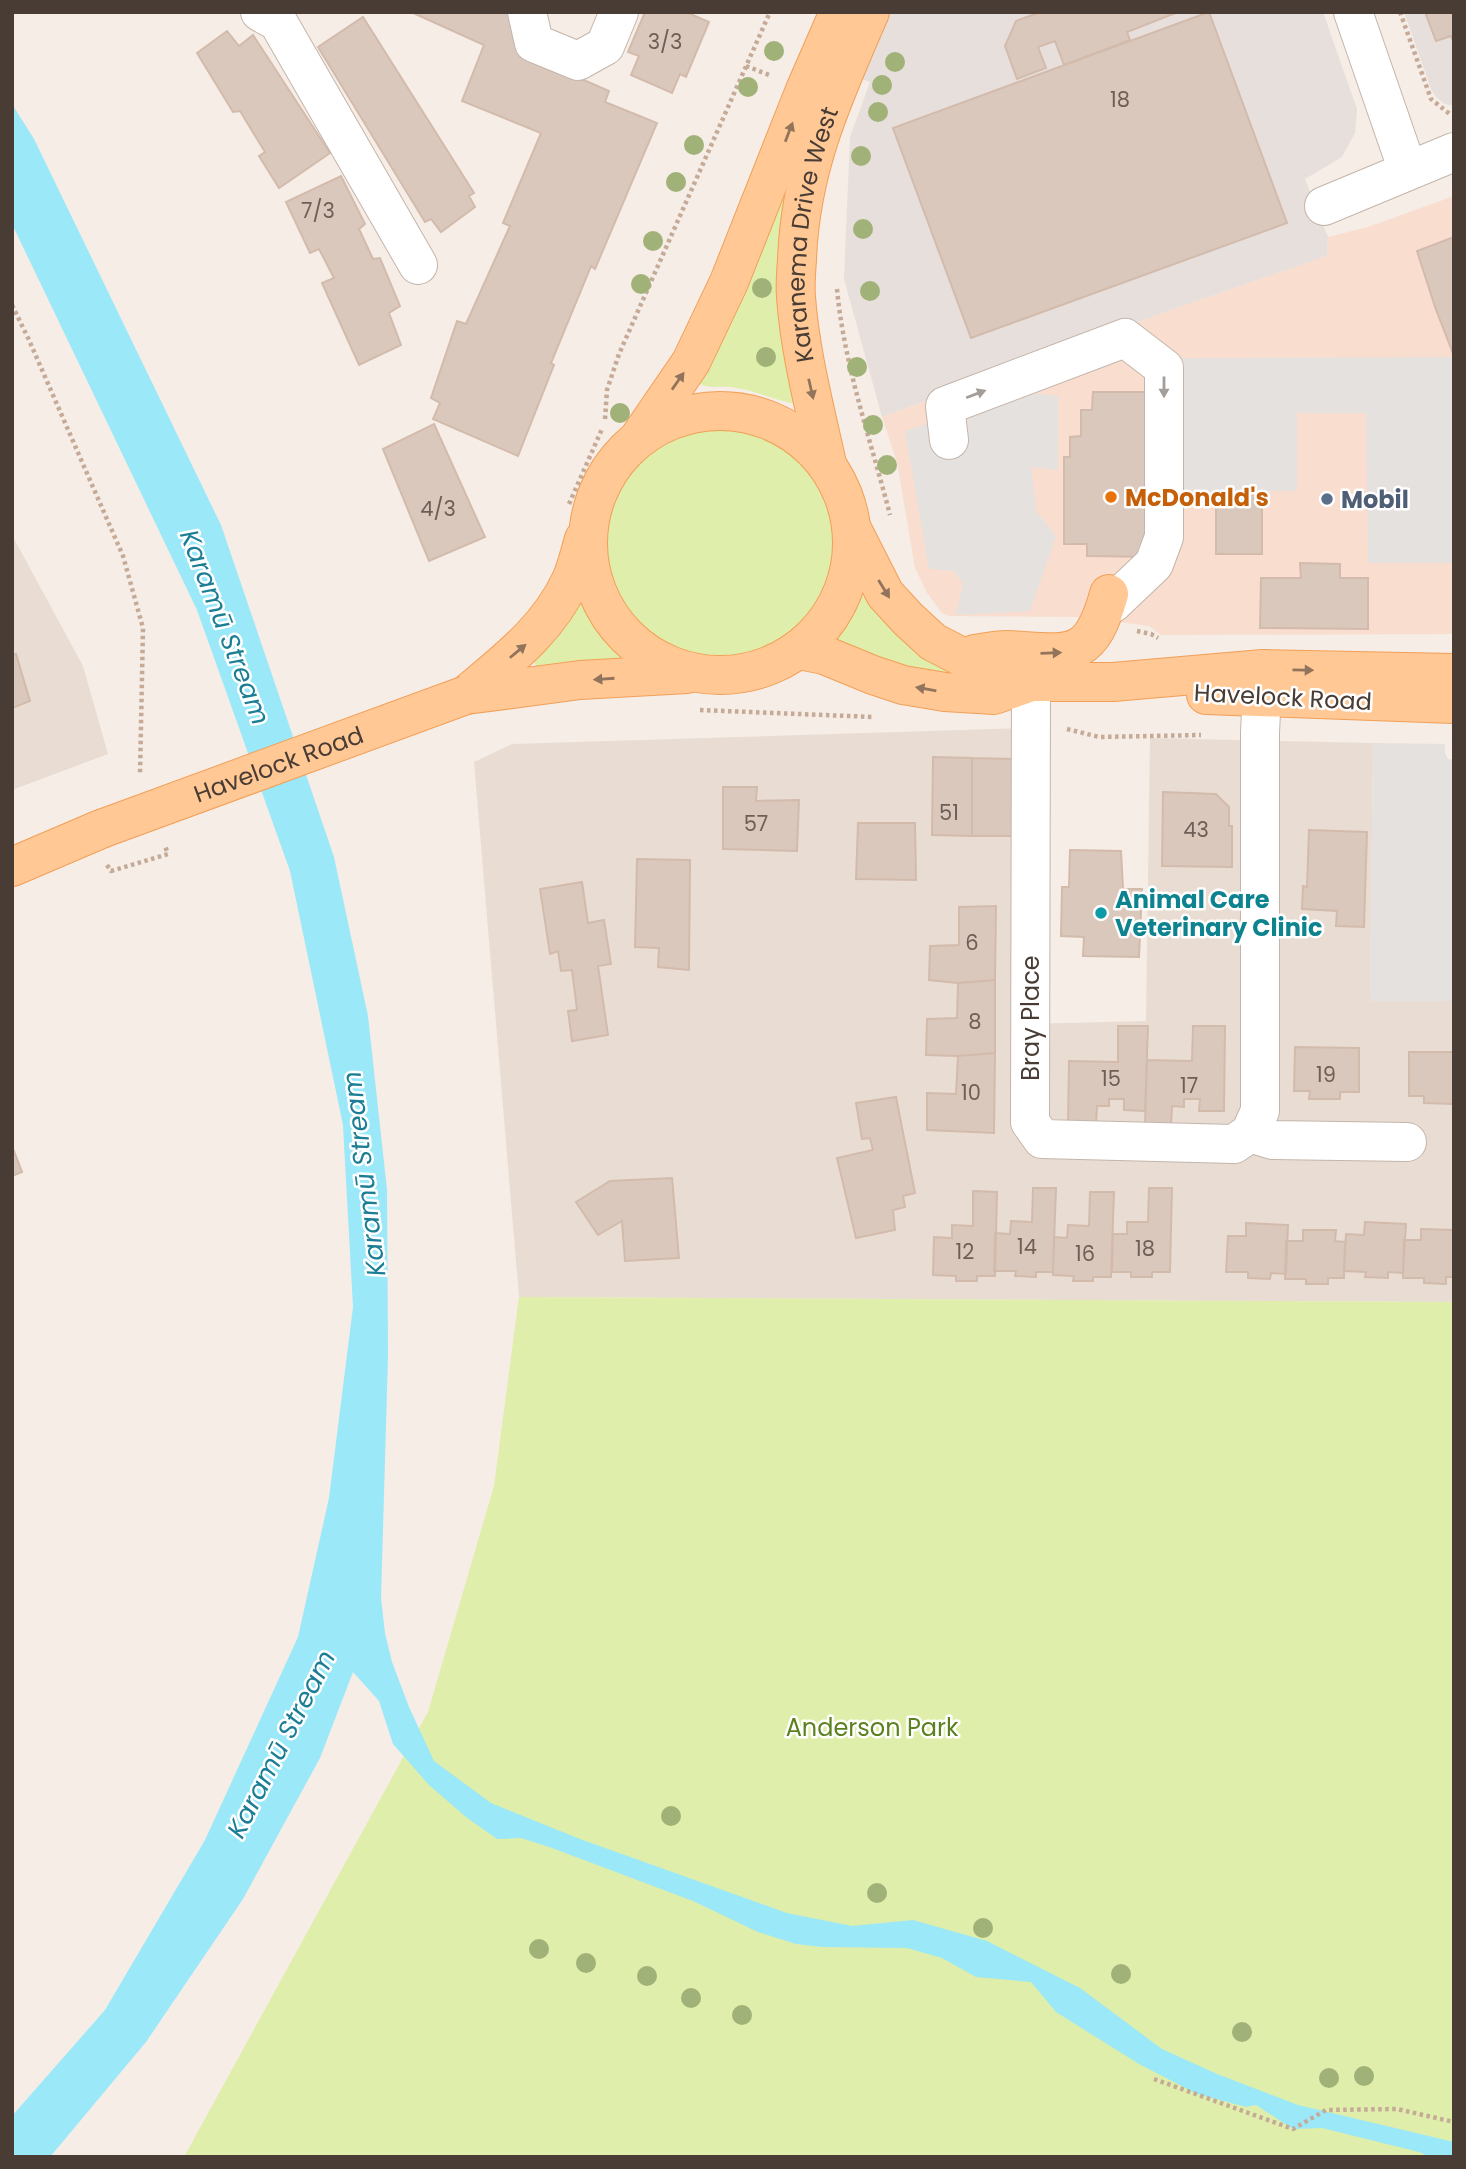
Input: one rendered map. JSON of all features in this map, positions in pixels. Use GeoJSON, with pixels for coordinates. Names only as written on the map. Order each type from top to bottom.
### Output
{"type":"FeatureCollection","features":[{"type":"Feature","properties":{"kind":"main road"},"geometry":{"type":"LineString","coordinates":[[640,437],[669,420],[703,411],[738,411],[772,420],[802,438],[827,464],[844,495],[852,529],[850,565],[840,598],[821,628],[799,650],[763,668],[730,675],[693,691],[664,663],[635,645],[612,620],[596,590],[588,557],[589,523],[598,491],[615,461],[640,437],[691,362],[729,282],[839,12]]}},
{"type":"Feature","properties":{"kind":"main road","name":"Karanema Drive West"},"geometry":{"type":"LineString","coordinates":[[827,464],[805,363],[795,295],[798,226],[816,146],[870,12]]}},
{"type":"Feature","properties":{"kind":"main road","name":"Havelock Road"},"geometry":{"type":"LineString","coordinates":[[466,695],[526,645],[547,621],[572,580],[589,523]]}},
{"type":"Feature","properties":{"kind":"main road","name":"Havelock Road"},"geometry":{"type":"LineString","coordinates":[[852,529],[885,594],[908,620],[933,642],[959,656],[1031,682]]}},
{"type":"Feature","properties":{"kind":"main road"},"geometry":{"type":"LineString","coordinates":[[959,656],[1005,650],[1051,654],[1068,652],[1079,646],[1106,609]]}},
{"type":"Feature","properties":{"kind":"main road","name":"Havelock Road"},"geometry":{"type":"LineString","coordinates":[[799,650],[824,655],[902,685],[945,692],[994,695],[1031,682],[1113,682],[1209,695],[1262,683],[1454,673]]}},
{"type":"Feature","properties":{"kind":"main road","name":"Havelock Road"},"geometry":{"type":"LineString","coordinates":[[12,867],[96,831],[466,695],[580,680],[693,691]]}},
{"type":"Feature","properties":{"kind":"main road","name":"Havelock Road"},"geometry":{"type":"LineString","coordinates":[[1262,683],[1454,704]]}},
{"type":"Feature","properties":{"kind":"main road","name":"Havelock Road"},"geometry":{"type":"LineString","coordinates":[[12,853],[96,831]]}},
{"type":"Feature","properties":{"kind":"street"},"geometry":{"type":"LineString","coordinates":[[260,12],[278,22],[418,265]]}},
{"type":"Feature","properties":{"kind":"street"},"geometry":{"type":"LineString","coordinates":[[527,12],[534,43],[578,61],[605,46],[619,12]]}},
{"type":"Feature","properties":{"kind":"street"},"geometry":{"type":"LineString","coordinates":[[1353,12],[1408,170]]}},
{"type":"Feature","properties":{"kind":"street"},"geometry":{"type":"LineString","coordinates":[[1324,206],[1408,170],[1453,138]]}},
{"type":"Feature","properties":{"kind":"street"},"geometry":{"type":"LineString","coordinates":[[949,440],[945,406],[1125,338],[1164,368],[1164,537],[1154,564],[1106,609]]}},
{"type":"Feature","properties":{"kind":"street","name":"Bray Place"},"geometry":{"type":"LineString","coordinates":[[1031,682],[1030,1122],[1042,1139],[1214,1145],[1234,1144],[1250,1133]]}},
{"type":"Feature","properties":{"kind":"street"},"geometry":{"type":"LineString","coordinates":[[1262,683],[1261,1111],[1250,1133],[1273,1140],[1407,1142]]}},
{"type":"Feature","properties":{"kind":"path"},"geometry":{"type":"LineString","coordinates":[[604,424],[607,390],[619,354],[770,12]]}},
{"type":"Feature","properties":{"kind":"path"},"geometry":{"type":"LineString","coordinates":[[1400,12],[1431,99],[1451,114],[1453,138]]}},
{"type":"Feature","properties":{"kind":"path"},"geometry":{"type":"LineString","coordinates":[[746,66],[805,90]]}},
{"type":"Feature","properties":{"kind":"path"},"geometry":{"type":"LineString","coordinates":[[836,283],[854,379],[891,521]]}},
{"type":"Feature","properties":{"kind":"path"},"geometry":{"type":"LineString","coordinates":[[12,305],[35,352],[122,556],[144,628],[139,771],[143,783]]}},
{"type":"Feature","properties":{"kind":"path"},"geometry":{"type":"LineString","coordinates":[[1106,609],[1136,631],[1151,634],[1166,644]]}},
{"type":"Feature","properties":{"kind":"path"},"geometry":{"type":"LineString","coordinates":[[693,691],[880,718]]}},
{"type":"Feature","properties":{"kind":"path"},"geometry":{"type":"LineString","coordinates":[[164,842],[168,854]]}},
{"type":"Feature","properties":{"kind":"path"},"geometry":{"type":"LineString","coordinates":[[1154,2079],[1293,2129],[1326,2110],[1397,2109],[1454,2122]]}},
{"type":"Feature","properties":{"kind":"shaded area"},"geometry":{"type":"Polygon","coordinates":[[[891,12],[1323,12],[1357,109],[1355,133],[1342,157],[1305,179],[1328,237],[1327,256],[1173,309],[882,417],[844,279],[850,137],[870,82],[862,79],[891,12]]]}},
{"type":"Feature","properties":{"kind":"shaded area"},"geometry":{"type":"Polygon","coordinates":[[[1404,12],[1454,12],[1454,106],[1445,104],[1431,89],[1404,12]]]}},
{"type":"Feature","properties":{"kind":"shaded area"},"geometry":{"type":"Polygon","coordinates":[[[1454,196],[1454,634],[1161,635],[1149,626],[1080,617],[949,616],[942,613],[927,593],[915,568],[897,462],[882,417],[1173,309],[1327,256],[1328,237],[1368,227],[1454,196]]]}},
{"type":"Feature","properties":{"kind":"shaded area"},"geometry":{"type":"Polygon","coordinates":[[[1454,357],[1454,563],[1368,563],[1366,413],[1297,413],[1297,491],[1178,495],[1180,358],[1454,357]]]}},
{"type":"Feature","properties":{"kind":"shaded area"},"geometry":{"type":"Polygon","coordinates":[[[1025,392],[1058,396],[1058,470],[1031,467],[1036,511],[1056,536],[1030,611],[956,615],[963,584],[954,571],[929,569],[905,431],[1025,392]]]}},
{"type":"Feature","properties":{"kind":"shaded area"},"geometry":{"type":"Polygon","coordinates":[[[12,535],[83,666],[108,754],[12,790],[12,535]]]}},
{"type":"Feature","properties":{"kind":"shaded area"},"geometry":{"type":"Polygon","coordinates":[[[1024,728],[1027,1024],[1146,1021],[1150,738],[1373,743],[1370,1001],[1454,1001],[1454,1302],[519,1297],[474,762],[512,744],[1024,728]]]}},
{"type":"Feature","properties":{"kind":"shaded area"},"geometry":{"type":"Polygon","coordinates":[[[1373,743],[1445,744],[1445,754],[1448,759],[1454,760],[1454,1001],[1370,1001],[1373,743]]]}},
{"type":"Feature","properties":{"kind":"green space"},"geometry":{"type":"Polygon","coordinates":[[[782,198],[788,200],[796,404],[739,388],[710,387],[698,383],[782,198]]]}},
{"type":"Feature","properties":{"kind":"green space"},"geometry":{"type":"Polygon","coordinates":[[[720,411],[746,414],[770,421],[804,441],[822,459],[842,493],[849,517],[852,543],[849,569],[842,593],[822,627],[804,645],[770,665],[746,672],[720,675],[694,672],[670,665],[636,645],[618,627],[598,593],[591,569],[588,543],[591,517],[598,493],[618,459],[636,441],[670,421],[694,414],[720,411]]]}},
{"type":"Feature","properties":{"kind":"green space"},"geometry":{"type":"Polygon","coordinates":[[[862,596],[962,673],[930,675],[841,645],[836,639],[862,596]]]}},
{"type":"Feature","properties":{"kind":"green space"},"geometry":{"type":"Polygon","coordinates":[[[583,598],[624,653],[623,663],[538,670],[534,662],[583,598]]]}},
{"type":"Feature","properties":{"kind":"green space","name":"Anderson Park"},"geometry":{"type":"Polygon","coordinates":[[[519,1297],[1454,1302],[1454,2157],[184,2157],[428,1712],[494,1486],[519,1297]]]}},
{"type":"Feature","properties":{"kind":"water","name":"Karamū Stream"},"geometry":{"type":"Polygon","coordinates":[[[12,104],[34,139],[221,525],[334,857],[368,1016],[387,1190],[388,1356],[381,1598],[392,1662],[434,1761],[491,1803],[580,1839],[787,1913],[852,1926],[913,1920],[987,1941],[1080,1988],[1162,2049],[1217,2074],[1298,2105],[1454,2142],[1454,2157],[1430,2157],[1322,2128],[1293,2129],[1256,2105],[1246,2107],[1197,2094],[1139,2064],[1056,2012],[1031,1982],[976,1977],[942,1958],[907,1948],[796,1944],[758,1932],[693,1901],[552,1848],[521,1838],[497,1839],[429,1785],[393,1744],[379,1701],[353,1672],[320,1758],[243,1899],[146,2042],[50,2157],[12,2157],[12,2116],[105,2010],[205,1840],[298,1637],[329,1498],[353,1307],[343,1125],[290,871],[197,610],[12,224],[12,104]]]}},
{"type":"Feature","properties":{"kind":"building"},"geometry":{"type":"Polygon","coordinates":[[[411,12],[513,12],[520,52],[609,91],[605,102],[657,123],[595,269],[591,266],[551,363],[554,365],[518,456],[433,419],[440,403],[431,398],[457,321],[466,324],[510,226],[503,223],[541,133],[462,101],[484,45],[411,12]]]}},
{"type":"Feature","properties":{"kind":"building"},"geometry":{"type":"Polygon","coordinates":[[[645,12],[686,12],[709,22],[686,77],[680,74],[672,93],[631,75],[639,56],[628,52],[645,12]]]}},
{"type":"Feature","properties":{"kind":"building"},"geometry":{"type":"Polygon","coordinates":[[[1040,12],[1178,12],[1127,32],[1130,40],[1064,65],[1055,41],[1038,47],[1046,68],[1017,79],[1005,46],[1016,21],[1040,12]]]}},
{"type":"Feature","properties":{"kind":"building"},"geometry":{"type":"Polygon","coordinates":[[[1209,12],[1287,223],[971,338],[893,128],[1209,12]]]}},
{"type":"Feature","properties":{"kind":"building"},"geometry":{"type":"Polygon","coordinates":[[[1425,12],[1454,12],[1454,43],[1451,36],[1436,41],[1425,12]]]}},
{"type":"Feature","properties":{"kind":"building"},"geometry":{"type":"Polygon","coordinates":[[[363,17],[474,193],[469,196],[475,207],[441,232],[431,219],[425,222],[318,47],[363,17]]]}},
{"type":"Feature","properties":{"kind":"building"},"geometry":{"type":"Polygon","coordinates":[[[227,31],[239,46],[253,35],[330,153],[279,188],[259,156],[265,152],[240,111],[233,112],[197,53],[227,31]]]}},
{"type":"Feature","properties":{"kind":"building"},"geometry":{"type":"Polygon","coordinates":[[[341,176],[365,224],[359,229],[373,259],[380,258],[400,306],[389,313],[401,345],[359,365],[322,283],[334,278],[319,249],[310,253],[286,202],[341,176]]]}},
{"type":"Feature","properties":{"kind":"building"},"geometry":{"type":"Polygon","coordinates":[[[1454,237],[1454,356],[1417,251],[1454,237]]]}},
{"type":"Feature","properties":{"kind":"building","name":"McDonald's"},"geometry":{"type":"Polygon","coordinates":[[[1093,392],[1153,392],[1155,557],[1087,556],[1087,544],[1064,544],[1064,457],[1070,457],[1070,437],[1081,436],[1081,410],[1092,410],[1093,392]]]}},
{"type":"Feature","properties":{"kind":"building"},"geometry":{"type":"Polygon","coordinates":[[[434,424],[485,537],[429,561],[383,449],[434,424]]]}},
{"type":"Feature","properties":{"kind":"building"},"geometry":{"type":"Polygon","coordinates":[[[1262,494],[1262,554],[1216,554],[1216,495],[1262,494]]]}},
{"type":"Feature","properties":{"kind":"building"},"geometry":{"type":"Polygon","coordinates":[[[1300,563],[1340,564],[1340,578],[1368,578],[1368,629],[1260,628],[1261,578],[1301,578],[1300,563]]]}},
{"type":"Feature","properties":{"kind":"building"},"geometry":{"type":"Polygon","coordinates":[[[16,654],[30,701],[12,708],[12,655],[16,654]]]}},
{"type":"Feature","properties":{"kind":"building"},"geometry":{"type":"Polygon","coordinates":[[[933,757],[972,758],[972,836],[932,835],[933,757]]]}},
{"type":"Feature","properties":{"kind":"building"},"geometry":{"type":"Polygon","coordinates":[[[972,758],[1014,759],[1014,836],[972,836],[972,758]]]}},
{"type":"Feature","properties":{"kind":"building"},"geometry":{"type":"Polygon","coordinates":[[[723,787],[757,787],[756,801],[799,800],[797,851],[723,849],[723,787]]]}},
{"type":"Feature","properties":{"kind":"building"},"geometry":{"type":"Polygon","coordinates":[[[1163,792],[1216,794],[1229,807],[1232,867],[1162,866],[1163,792]]]}},
{"type":"Feature","properties":{"kind":"building"},"geometry":{"type":"Polygon","coordinates":[[[858,823],[915,823],[916,880],[856,879],[858,823]]]}},
{"type":"Feature","properties":{"kind":"building"},"geometry":{"type":"Polygon","coordinates":[[[1309,830],[1367,832],[1364,927],[1336,926],[1337,911],[1302,909],[1303,886],[1307,887],[1309,830]]]}},
{"type":"Feature","properties":{"kind":"building","name":"Animal Care Veterinary Clinic"},"geometry":{"type":"Polygon","coordinates":[[[1070,850],[1121,851],[1123,889],[1142,889],[1139,957],[1083,956],[1084,937],[1061,936],[1062,887],[1069,887],[1070,850]]]}},
{"type":"Feature","properties":{"kind":"building"},"geometry":{"type":"Polygon","coordinates":[[[637,859],[690,860],[689,970],[658,967],[659,948],[635,947],[637,859]]]}},
{"type":"Feature","properties":{"kind":"building"},"geometry":{"type":"Polygon","coordinates":[[[582,882],[588,923],[604,920],[611,964],[598,966],[608,1035],[572,1041],[568,1011],[577,1010],[572,970],[561,971],[558,951],[550,954],[540,889],[582,882]]]}},
{"type":"Feature","properties":{"kind":"building"},"geometry":{"type":"Polygon","coordinates":[[[996,906],[995,980],[958,983],[929,980],[930,946],[959,945],[959,907],[996,906]]]}},
{"type":"Feature","properties":{"kind":"building"},"geometry":{"type":"Polygon","coordinates":[[[995,980],[995,1053],[926,1055],[927,1019],[957,1018],[958,983],[995,980]]]}},
{"type":"Feature","properties":{"kind":"building"},"geometry":{"type":"Polygon","coordinates":[[[1118,1026],[1148,1026],[1145,1111],[1124,1110],[1124,1099],[1109,1099],[1109,1106],[1097,1106],[1096,1125],[1068,1124],[1069,1061],[1118,1062],[1118,1026]]]}},
{"type":"Feature","properties":{"kind":"building"},"geometry":{"type":"Polygon","coordinates":[[[1193,1026],[1225,1026],[1224,1111],[1199,1111],[1200,1099],[1184,1099],[1184,1107],[1172,1106],[1171,1125],[1145,1124],[1147,1060],[1192,1061],[1193,1026]]]}},
{"type":"Feature","properties":{"kind":"building"},"geometry":{"type":"Polygon","coordinates":[[[1295,1047],[1359,1048],[1359,1092],[1340,1092],[1340,1099],[1309,1099],[1310,1091],[1294,1091],[1295,1047]]]}},
{"type":"Feature","properties":{"kind":"building"},"geometry":{"type":"Polygon","coordinates":[[[1409,1052],[1454,1052],[1454,1104],[1424,1103],[1424,1096],[1409,1096],[1409,1052]]]}},
{"type":"Feature","properties":{"kind":"building"},"geometry":{"type":"Polygon","coordinates":[[[995,1053],[994,1133],[927,1130],[927,1093],[956,1094],[958,1056],[995,1053]]]}},
{"type":"Feature","properties":{"kind":"building"},"geometry":{"type":"Polygon","coordinates":[[[896,1097],[915,1193],[903,1196],[905,1207],[893,1210],[895,1230],[856,1238],[837,1158],[873,1150],[870,1138],[862,1139],[856,1103],[896,1097]]]}},
{"type":"Feature","properties":{"kind":"building"},"geometry":{"type":"Polygon","coordinates":[[[12,1146],[22,1172],[12,1176],[12,1146]]]}},
{"type":"Feature","properties":{"kind":"building"},"geometry":{"type":"Polygon","coordinates":[[[672,1178],[679,1258],[625,1261],[622,1221],[598,1235],[576,1202],[610,1181],[672,1178]]]}},
{"type":"Feature","properties":{"kind":"building"},"geometry":{"type":"Polygon","coordinates":[[[1033,1188],[1056,1188],[1053,1272],[1036,1272],[1036,1277],[1015,1276],[1016,1271],[994,1271],[995,1233],[1010,1234],[1011,1221],[1032,1222],[1033,1188]]]}},
{"type":"Feature","properties":{"kind":"building"},"geometry":{"type":"Polygon","coordinates":[[[1149,1188],[1172,1188],[1170,1272],[1152,1272],[1152,1277],[1131,1277],[1131,1272],[1112,1272],[1113,1234],[1127,1234],[1127,1222],[1148,1222],[1149,1188]]]}},
{"type":"Feature","properties":{"kind":"building"},"geometry":{"type":"Polygon","coordinates":[[[973,1191],[997,1192],[995,1276],[977,1276],[977,1281],[956,1281],[956,1276],[933,1275],[934,1237],[952,1238],[952,1225],[973,1226],[973,1191]]]}},
{"type":"Feature","properties":{"kind":"building"},"geometry":{"type":"Polygon","coordinates":[[[1090,1192],[1114,1192],[1111,1277],[1073,1281],[1074,1276],[1053,1275],[1054,1237],[1067,1238],[1068,1225],[1089,1226],[1090,1192]]]}},
{"type":"Feature","properties":{"kind":"building"},"geometry":{"type":"Polygon","coordinates":[[[1365,1222],[1406,1224],[1403,1273],[1388,1272],[1388,1278],[1365,1277],[1366,1272],[1344,1271],[1346,1234],[1364,1235],[1365,1222]]]}},
{"type":"Feature","properties":{"kind":"building"},"geometry":{"type":"Polygon","coordinates":[[[1246,1223],[1288,1225],[1286,1274],[1271,1273],[1270,1279],[1248,1278],[1248,1272],[1226,1272],[1228,1236],[1246,1236],[1246,1223]]]}},
{"type":"Feature","properties":{"kind":"building"},"geometry":{"type":"Polygon","coordinates":[[[1421,1229],[1454,1230],[1454,1277],[1446,1277],[1446,1284],[1424,1283],[1424,1278],[1403,1278],[1404,1240],[1421,1240],[1421,1229]]]}},
{"type":"Feature","properties":{"kind":"building"},"geometry":{"type":"Polygon","coordinates":[[[1303,1230],[1336,1230],[1335,1241],[1345,1242],[1344,1278],[1328,1278],[1328,1284],[1306,1284],[1306,1279],[1285,1279],[1286,1241],[1303,1241],[1303,1230]]]}},
{"type":"Feature","properties":{"kind":"place","name":"McDonald's"},"geometry":{"type":"Point","coordinates":[1111,497]}},
{"type":"Feature","properties":{"kind":"place","name":"Mobil"},"geometry":{"type":"Point","coordinates":[1327,499]}},
{"type":"Feature","properties":{"kind":"place","name":"Animal Care Veterinary Clinic"},"geometry":{"type":"Point","coordinates":[1101,913]}}]}
